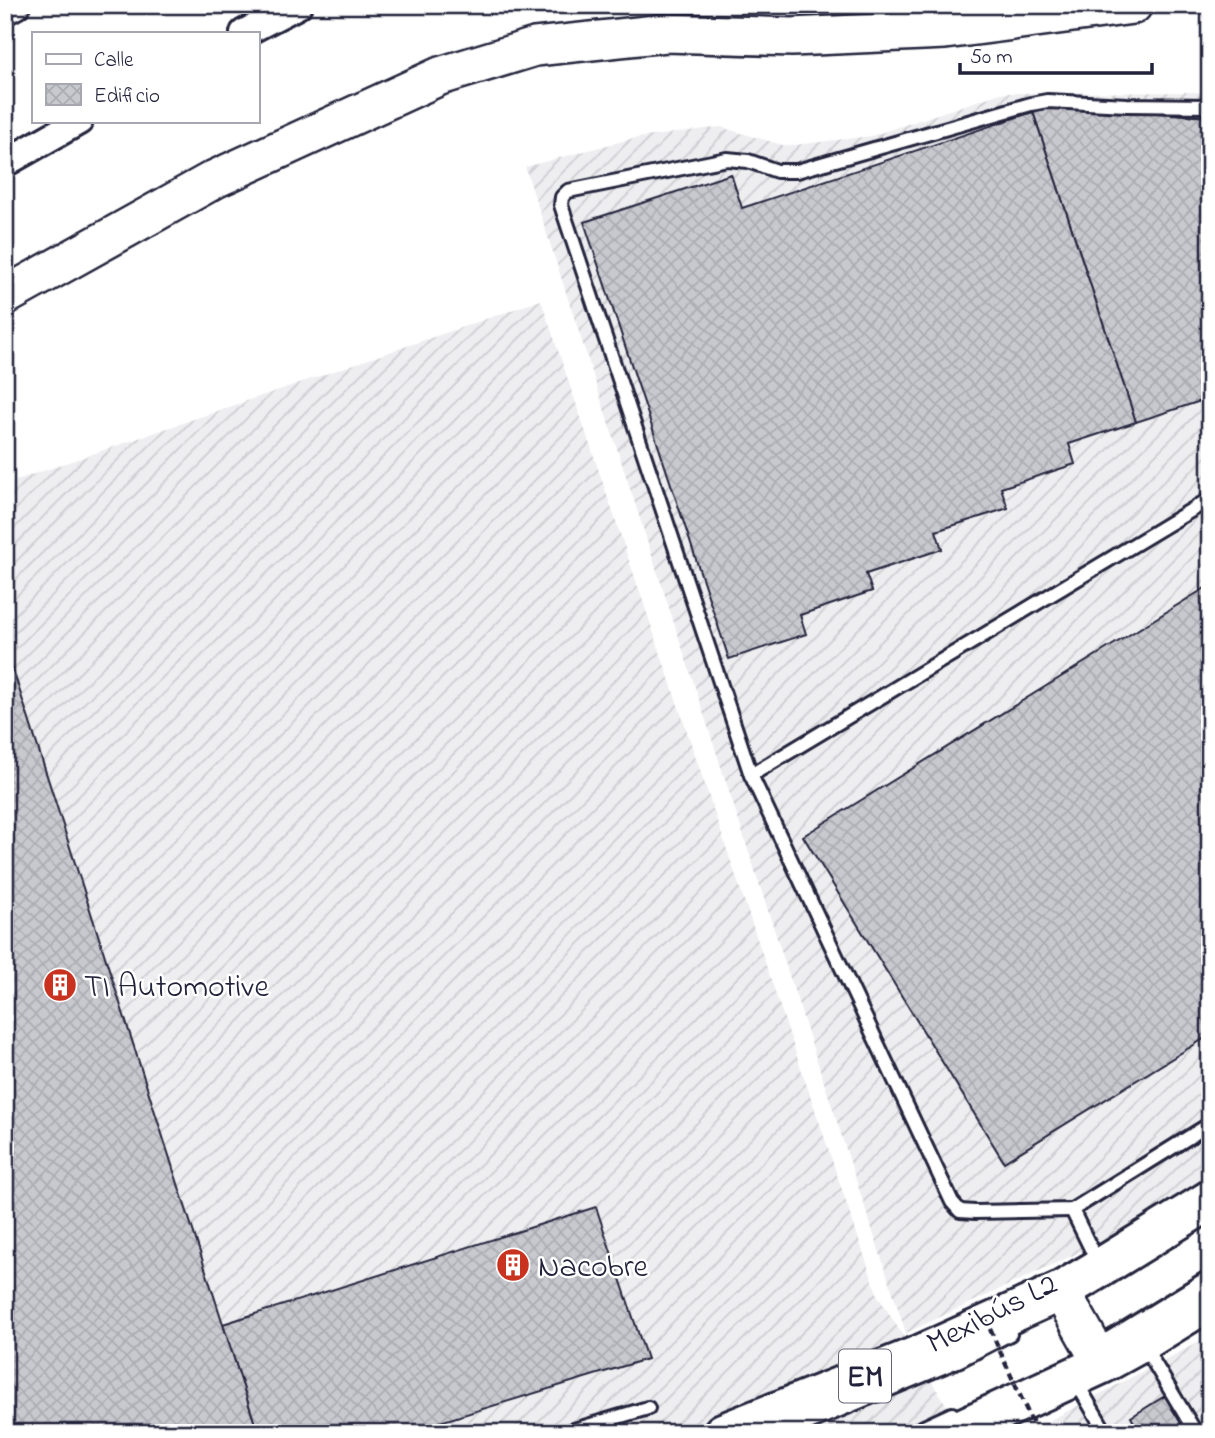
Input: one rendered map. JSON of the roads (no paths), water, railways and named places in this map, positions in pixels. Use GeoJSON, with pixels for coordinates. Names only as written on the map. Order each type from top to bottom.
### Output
{"type":"FeatureCollection","features":[{"type":"Feature","properties":{"kind":"main road"},"geometry":{"type":"LineString","coordinates":[[5,296],[215,179],[440,76],[535,47],[666,33],[792,37],[945,30],[1120,6]]}},
{"type":"Feature","properties":{"kind":"main road","name":"EM"},"geometry":{"type":"LineString","coordinates":[[723,1433],[1073,1294],[1210,1200]]}},
{"type":"Feature","properties":{"kind":"main road"},"geometry":{"type":"LineString","coordinates":[[1073,1294],[1087,1361]]}},
{"type":"Feature","properties":{"kind":"main road"},"geometry":{"type":"LineString","coordinates":[[960,1420],[1087,1361],[1142,1342],[1210,1300]]}},
{"type":"Feature","properties":{"kind":"street"},"geometry":{"type":"LineString","coordinates":[[5,11],[16,5]]}},
{"type":"Feature","properties":{"kind":"street"},"geometry":{"type":"LineString","coordinates":[[246,32],[298,5]]}},
{"type":"Feature","properties":{"kind":"street"},"geometry":{"type":"LineString","coordinates":[[5,163],[77,122]]}},
{"type":"Feature","properties":{"kind":"lane"},"geometry":{"type":"LineString","coordinates":[[1210,106],[1046,101],[797,171],[777,171],[748,161],[727,159],[568,191],[562,197],[561,205],[751,775],[951,1202],[960,1210],[975,1212],[1072,1210],[1210,1124]]}},
{"type":"Feature","properties":{"kind":"lane"},"geometry":{"type":"LineString","coordinates":[[751,775],[1210,499]]}},
{"type":"Feature","properties":{"kind":"lane"},"geometry":{"type":"LineString","coordinates":[[1072,1210],[1073,1294]]}},
{"type":"Feature","properties":{"kind":"lane"},"geometry":{"type":"LineString","coordinates":[[1106,1433],[1087,1361],[1210,1276]]}},
{"type":"Feature","properties":{"kind":"lane","name":"Mexibús L2"},"geometry":{"type":"LineString","coordinates":[[785,1433],[960,1360],[1020,1329]]}},
{"type":"Feature","properties":{"kind":"lane"},"geometry":{"type":"LineString","coordinates":[[1142,1342],[1196,1433]]}},
{"type":"Feature","properties":{"kind":"lane"},"geometry":{"type":"LineString","coordinates":[[564,1433],[648,1408]]}},
{"type":"Feature","properties":{"kind":"lane"},"geometry":{"type":"LineString","coordinates":[[911,1433],[960,1420]]}},
{"type":"Feature","properties":{"kind":"place","name":"TI Automotive"},"geometry":{"type":"Point","coordinates":[60,985]}},
{"type":"Feature","properties":{"kind":"place","name":"Nacobre"},"geometry":{"type":"Point","coordinates":[513,1265]}}]}
